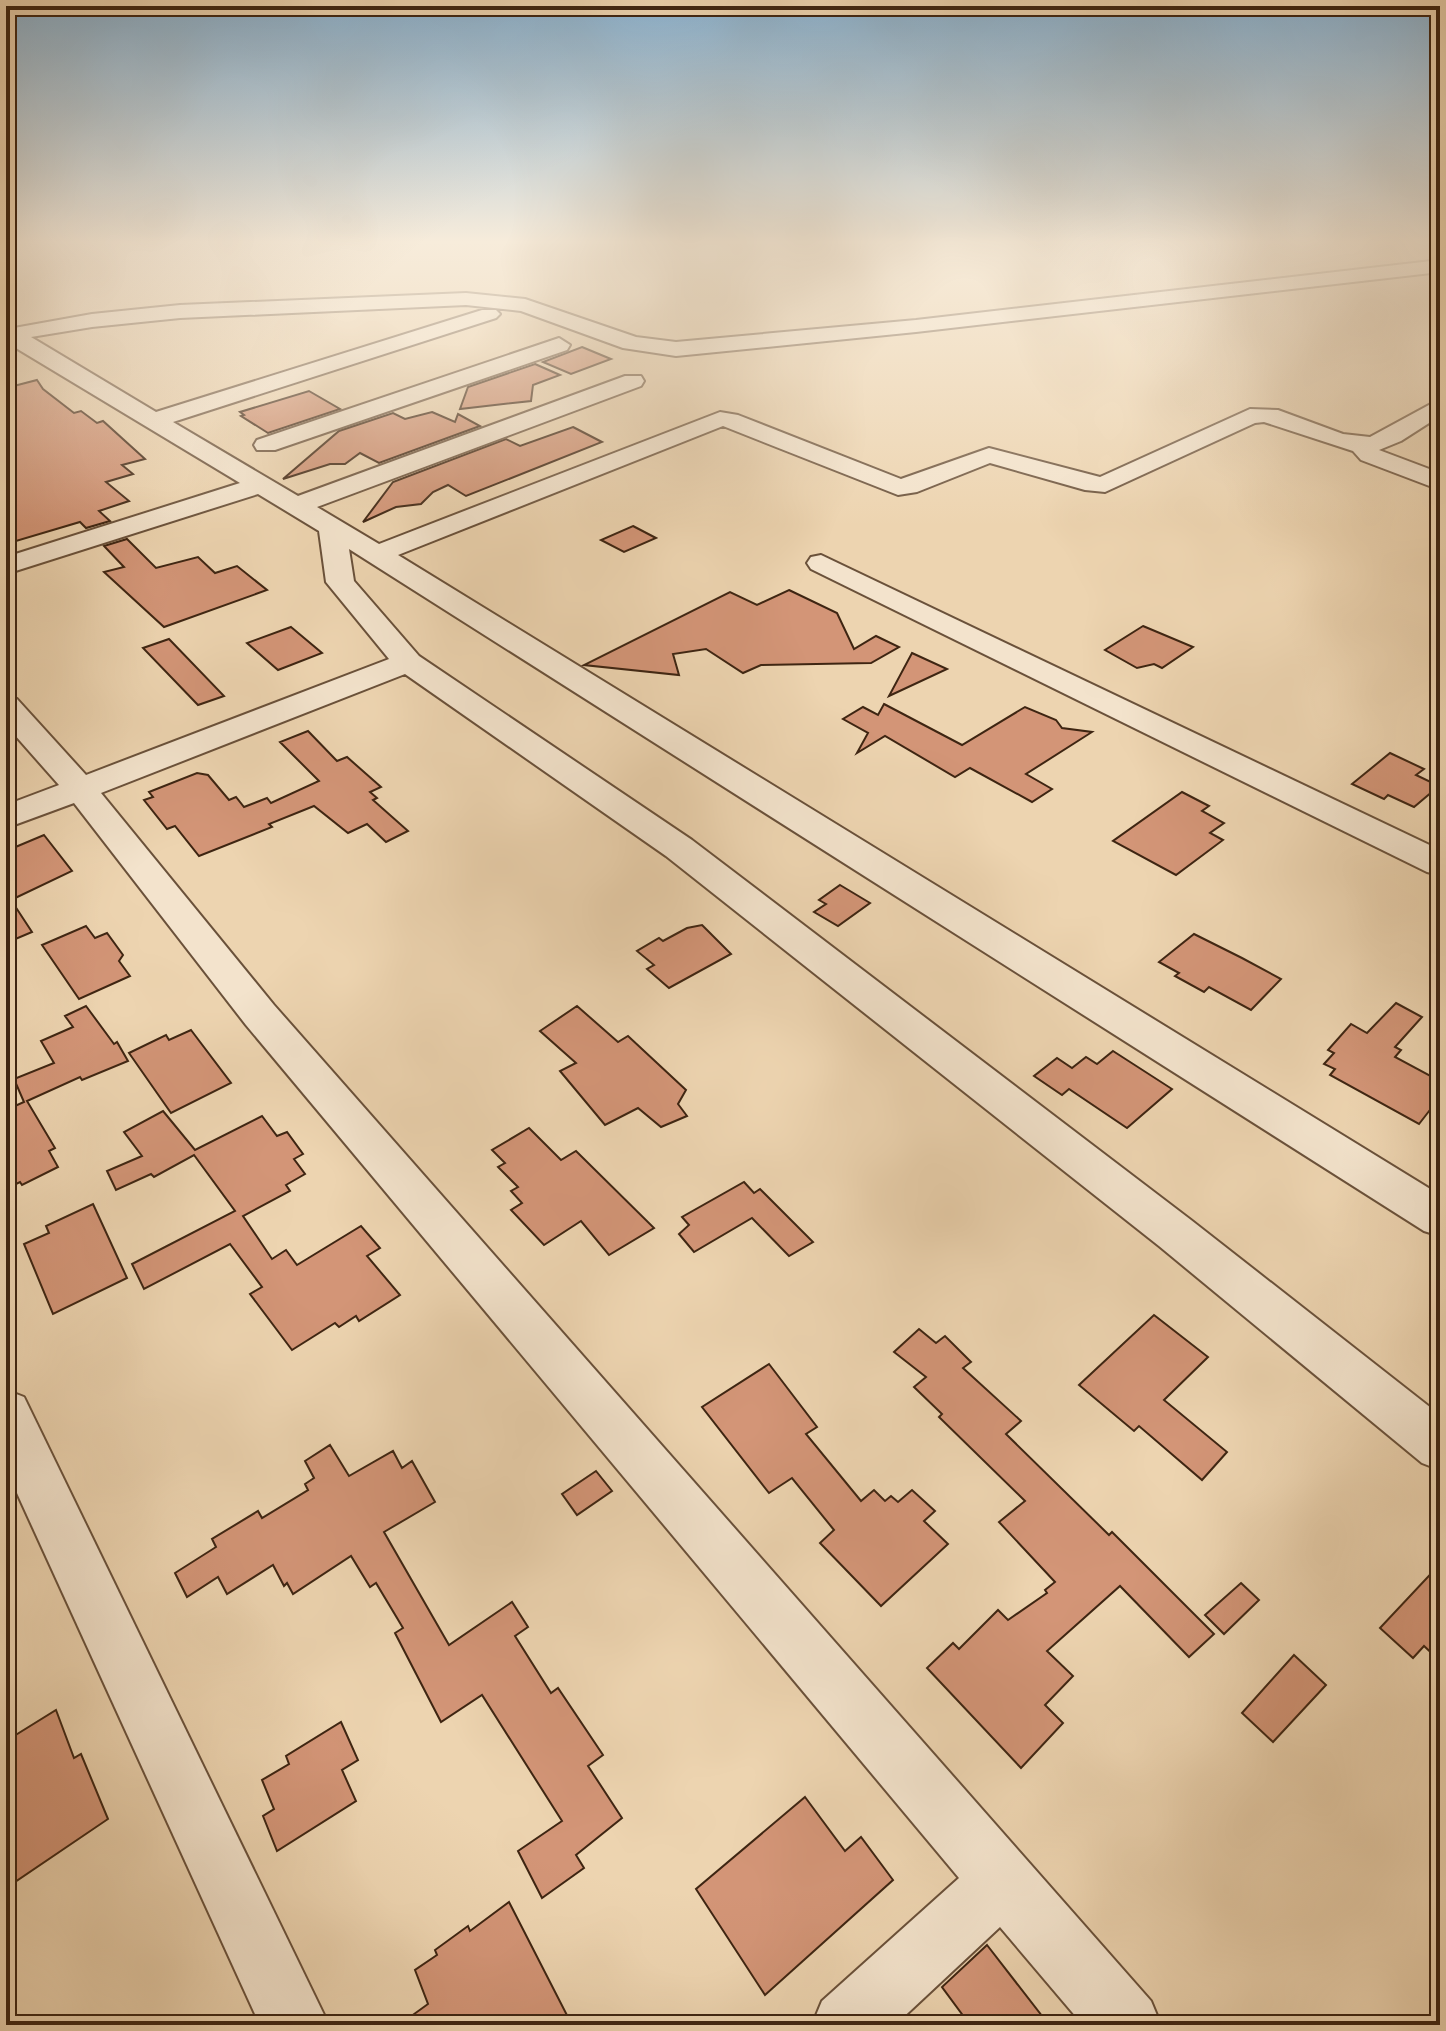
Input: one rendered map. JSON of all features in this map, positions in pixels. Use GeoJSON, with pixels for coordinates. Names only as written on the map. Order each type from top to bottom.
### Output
{"type":"FeatureCollection","features":[{"type":"Feature","properties":{"kind":"street"},"geometry":{"type":"LineString","coordinates":[[12,337],[377,554],[1440,1218]]}},
{"type":"Feature","properties":{"kind":"street"},"geometry":{"type":"LineString","coordinates":[[152,421],[410,337]]}},
{"type":"Feature","properties":{"kind":"street"},"geometry":{"type":"LineString","coordinates":[[609,337],[655,349],[676,349],[806,337]]}},
{"type":"Feature","properties":{"kind":"street"},"geometry":{"type":"LineString","coordinates":[[266,445],[559,345]]}},
{"type":"Feature","properties":{"kind":"street"},"geometry":{"type":"LineString","coordinates":[[296,506],[633,381]]}},
{"type":"Feature","properties":{"kind":"street"},"geometry":{"type":"LineString","coordinates":[[432,388],[458,401]]}},
{"type":"Feature","properties":{"kind":"street"},"geometry":{"type":"LineString","coordinates":[[377,554],[720,419],[730,420],[898,487],[908,487],[989,455],[1082,483],[1105,484],[1258,414],[1364,445],[1379,441],[1440,406]]}},
{"type":"Feature","properties":{"kind":"street"},"geometry":{"type":"LineString","coordinates":[[483,414],[509,427]]}},
{"type":"Feature","properties":{"kind":"street"},"geometry":{"type":"LineString","coordinates":[[1364,445],[1365,452],[1370,455],[1440,482]]}},
{"type":"Feature","properties":{"kind":"street"},"geometry":{"type":"LineString","coordinates":[[6,566],[261,485]]}},
{"type":"Feature","properties":{"kind":"street"},"geometry":{"type":"LineString","coordinates":[[332,527],[340,582],[408,662],[679,848],[1175,1233],[1440,1446]]}},
{"type":"Feature","properties":{"kind":"street"},"geometry":{"type":"LineString","coordinates":[[821,563],[1440,864]]}},
{"type":"Feature","properties":{"kind":"street"},"geometry":{"type":"LineString","coordinates":[[6,817],[408,662]]}},
{"type":"Feature","properties":{"kind":"street"},"geometry":{"type":"LineString","coordinates":[[6,706],[80,789],[271,1027],[1127,2025]]}},
{"type":"Feature","properties":{"kind":"street"},"geometry":{"type":"LineString","coordinates":[[6,1413],[295,2025]]}},
{"type":"Feature","properties":{"kind":"street"},"geometry":{"type":"LineString","coordinates":[[846,2025],[1003,1881]]}},
{"type":"Feature","properties":{"kind":"building"},"geometry":{"type":"Polygon","coordinates":[[[582,347],[611,359],[571,374],[543,362],[582,347]]]}},
{"type":"Feature","properties":{"kind":"building"},"geometry":{"type":"Polygon","coordinates":[[[535,364],[560,375],[533,385],[531,401],[460,409],[468,387],[535,364]]]}},
{"type":"Feature","properties":{"kind":"building"},"geometry":{"type":"Polygon","coordinates":[[[37,380],[43,389],[74,413],[81,411],[97,423],[103,421],[145,459],[122,465],[133,474],[106,482],[129,501],[99,511],[110,521],[86,528],[80,522],[6,544],[6,388],[37,380]]]}},
{"type":"Feature","properties":{"kind":"building"},"geometry":{"type":"Polygon","coordinates":[[[309,391],[340,409],[268,433],[241,416],[244,415],[240,412],[309,391]]]}},
{"type":"Feature","properties":{"kind":"building"},"geometry":{"type":"Polygon","coordinates":[[[432,412],[455,422],[458,414],[480,426],[379,463],[360,453],[345,464],[330,464],[283,479],[339,431],[393,413],[405,419],[432,412]]]}},
{"type":"Feature","properties":{"kind":"building"},"geometry":{"type":"Polygon","coordinates":[[[573,427],[602,442],[466,496],[448,485],[433,492],[421,504],[396,507],[363,522],[393,482],[506,439],[520,446],[573,427]]]}},
{"type":"Feature","properties":{"kind":"building"},"geometry":{"type":"Polygon","coordinates":[[[633,526],[656,538],[624,552],[601,540],[633,526]]]}},
{"type":"Feature","properties":{"kind":"building"},"geometry":{"type":"Polygon","coordinates":[[[127,539],[156,568],[198,557],[215,573],[237,566],[267,590],[164,627],[104,572],[124,567],[104,546],[127,539]]]}},
{"type":"Feature","properties":{"kind":"building"},"geometry":{"type":"Polygon","coordinates":[[[789,590],[837,613],[854,649],[876,636],[899,647],[871,663],[761,665],[743,673],[706,649],[673,654],[679,675],[584,665],[730,592],[757,605],[789,590]]]}},
{"type":"Feature","properties":{"kind":"building"},"geometry":{"type":"Polygon","coordinates":[[[1143,626],[1193,647],[1162,668],[1154,664],[1137,668],[1105,650],[1143,626]]]}},
{"type":"Feature","properties":{"kind":"building"},"geometry":{"type":"Polygon","coordinates":[[[291,627],[322,653],[278,670],[247,643],[291,627]]]}},
{"type":"Feature","properties":{"kind":"building"},"geometry":{"type":"Polygon","coordinates":[[[169,639],[224,696],[198,705],[143,648],[169,639]]]}},
{"type":"Feature","properties":{"kind":"building"},"geometry":{"type":"Polygon","coordinates":[[[912,653],[947,669],[889,696],[912,653]]]}},
{"type":"Feature","properties":{"kind":"building"},"geometry":{"type":"Polygon","coordinates":[[[884,704],[962,745],[1025,707],[1056,720],[1062,728],[1092,732],[1026,774],[1052,789],[1032,802],[970,768],[955,777],[885,736],[857,753],[868,733],[843,719],[863,707],[878,715],[884,704]]]}},
{"type":"Feature","properties":{"kind":"building"},"geometry":{"type":"Polygon","coordinates":[[[308,731],[337,761],[347,757],[381,787],[370,792],[377,798],[373,800],[408,831],[386,842],[367,824],[348,833],[314,806],[269,824],[272,827],[199,856],[175,826],[167,829],[144,800],[153,797],[149,792],[197,773],[208,775],[229,800],[236,797],[244,807],[267,798],[271,803],[319,781],[280,742],[308,731]]]}},
{"type":"Feature","properties":{"kind":"building"},"geometry":{"type":"Polygon","coordinates":[[[1390,753],[1424,769],[1416,775],[1439,786],[1414,807],[1388,795],[1384,799],[1352,784],[1390,753]]]}},
{"type":"Feature","properties":{"kind":"building"},"geometry":{"type":"Polygon","coordinates":[[[1182,792],[1209,806],[1202,811],[1224,823],[1210,833],[1223,840],[1176,875],[1113,841],[1182,792]]]}},
{"type":"Feature","properties":{"kind":"building"},"geometry":{"type":"Polygon","coordinates":[[[44,835],[72,871],[11,900],[32,932],[6,943],[6,851],[44,835]]]}},
{"type":"Feature","properties":{"kind":"building"},"geometry":{"type":"Polygon","coordinates":[[[840,885],[870,903],[838,926],[814,912],[826,904],[819,900],[840,885]]]}},
{"type":"Feature","properties":{"kind":"building"},"geometry":{"type":"Polygon","coordinates":[[[702,925],[731,954],[669,988],[647,969],[654,965],[637,951],[659,938],[663,941],[687,928],[702,925]]]}},
{"type":"Feature","properties":{"kind":"building"},"geometry":{"type":"Polygon","coordinates":[[[86,926],[95,938],[107,933],[123,955],[119,961],[130,976],[79,999],[42,945],[86,926]]]}},
{"type":"Feature","properties":{"kind":"building"},"geometry":{"type":"Polygon","coordinates":[[[1194,934],[1281,979],[1251,1010],[1209,987],[1204,992],[1175,976],[1179,973],[1159,962],[1194,934]]]}},
{"type":"Feature","properties":{"kind":"building"},"geometry":{"type":"Polygon","coordinates":[[[1396,1003],[1422,1017],[1395,1047],[1401,1050],[1395,1057],[1440,1081],[1440,1097],[1419,1124],[1330,1075],[1335,1069],[1324,1064],[1334,1053],[1328,1050],[1351,1024],[1367,1033],[1396,1003]]]}},
{"type":"Feature","properties":{"kind":"building"},"geometry":{"type":"Polygon","coordinates":[[[86,1006],[114,1044],[117,1042],[128,1061],[82,1080],[80,1077],[27,1101],[55,1148],[49,1151],[58,1167],[22,1185],[20,1182],[6,1189],[6,1110],[24,1102],[14,1079],[54,1063],[41,1041],[73,1027],[65,1016],[86,1006]]]}},
{"type":"Feature","properties":{"kind":"building"},"geometry":{"type":"Polygon","coordinates":[[[577,1006],[618,1042],[628,1036],[686,1090],[678,1104],[687,1116],[661,1127],[638,1108],[605,1125],[560,1071],[576,1063],[540,1031],[577,1006]]]}},
{"type":"Feature","properties":{"kind":"building"},"geometry":{"type":"Polygon","coordinates":[[[191,1030],[231,1083],[171,1113],[129,1053],[166,1035],[169,1040],[191,1030]]]}},
{"type":"Feature","properties":{"kind":"building"},"geometry":{"type":"Polygon","coordinates":[[[1113,1051],[1172,1089],[1127,1128],[1069,1089],[1062,1095],[1034,1076],[1057,1058],[1072,1068],[1086,1057],[1097,1064],[1113,1051]]]}},
{"type":"Feature","properties":{"kind":"building"},"geometry":{"type":"Polygon","coordinates":[[[163,1111],[195,1150],[262,1116],[277,1136],[287,1132],[303,1154],[294,1159],[305,1174],[286,1185],[290,1191],[243,1216],[272,1259],[286,1250],[297,1265],[361,1226],[380,1248],[367,1256],[400,1295],[359,1321],[356,1316],[339,1327],[335,1323],[292,1350],[250,1294],[262,1287],[230,1244],[144,1289],[132,1264],[235,1211],[194,1155],[154,1177],[151,1174],[116,1190],[107,1171],[142,1156],[124,1132],[163,1111]]]}},
{"type":"Feature","properties":{"kind":"building"},"geometry":{"type":"Polygon","coordinates":[[[529,1128],[561,1160],[576,1151],[654,1228],[609,1255],[581,1221],[544,1245],[511,1210],[522,1203],[511,1191],[518,1187],[498,1167],[505,1163],[492,1150],[529,1128]]]}},
{"type":"Feature","properties":{"kind":"building"},"geometry":{"type":"Polygon","coordinates":[[[744,1182],[754,1193],[760,1189],[813,1242],[789,1256],[752,1218],[694,1252],[679,1234],[689,1225],[682,1217],[744,1182]]]}},
{"type":"Feature","properties":{"kind":"building"},"geometry":{"type":"Polygon","coordinates":[[[93,1204],[127,1278],[53,1314],[24,1244],[49,1233],[46,1226],[93,1204]]]}},
{"type":"Feature","properties":{"kind":"building"},"geometry":{"type":"Polygon","coordinates":[[[1154,1315],[1208,1357],[1164,1400],[1227,1452],[1202,1480],[1139,1426],[1134,1431],[1079,1385],[1154,1315]]]}},
{"type":"Feature","properties":{"kind":"building"},"geometry":{"type":"Polygon","coordinates":[[[919,1329],[936,1343],[945,1336],[971,1362],[963,1368],[1021,1421],[1006,1434],[1109,1535],[1112,1532],[1214,1634],[1189,1657],[1120,1586],[1047,1651],[1073,1676],[1045,1705],[1063,1723],[1021,1768],[927,1668],[953,1643],[959,1649],[998,1610],[1008,1620],[1047,1593],[1045,1590],[1055,1582],[999,1522],[1025,1501],[939,1417],[942,1414],[914,1387],[926,1377],[894,1352],[919,1329]]]}},
{"type":"Feature","properties":{"kind":"building"},"geometry":{"type":"Polygon","coordinates":[[[769,1364],[817,1427],[806,1434],[861,1501],[874,1490],[885,1501],[891,1496],[898,1502],[912,1490],[935,1511],[924,1521],[948,1544],[881,1606],[820,1543],[834,1530],[792,1478],[769,1493],[702,1407],[769,1364]]]}},
{"type":"Feature","properties":{"kind":"building"},"geometry":{"type":"Polygon","coordinates":[[[330,1445],[349,1476],[393,1451],[402,1468],[412,1461],[435,1502],[384,1532],[449,1645],[512,1602],[528,1627],[515,1636],[551,1693],[558,1688],[603,1755],[588,1766],[622,1818],[576,1855],[584,1868],[542,1898],[518,1851],[562,1821],[482,1695],[441,1722],[395,1633],[403,1628],[376,1583],[370,1587],[351,1556],[293,1594],[287,1583],[284,1586],[273,1565],[227,1594],[218,1577],[187,1597],[175,1573],[216,1547],[212,1539],[258,1511],[262,1518],[308,1490],[305,1484],[314,1478],[305,1461],[330,1445]]]}},
{"type":"Feature","properties":{"kind":"building"},"geometry":{"type":"Polygon","coordinates":[[[596,1471],[612,1491],[577,1515],[562,1494],[596,1471]]]}},
{"type":"Feature","properties":{"kind":"building"},"geometry":{"type":"Polygon","coordinates":[[[1440,1564],[1440,1661],[1424,1646],[1413,1658],[1380,1628],[1440,1564]]]}},
{"type":"Feature","properties":{"kind":"building"},"geometry":{"type":"Polygon","coordinates":[[[1241,1583],[1259,1600],[1224,1634],[1205,1615],[1241,1583]]]}},
{"type":"Feature","properties":{"kind":"building"},"geometry":{"type":"Polygon","coordinates":[[[1294,1655],[1326,1685],[1273,1742],[1242,1713],[1294,1655]]]}},
{"type":"Feature","properties":{"kind":"building"},"geometry":{"type":"Polygon","coordinates":[[[56,1710],[74,1758],[81,1754],[108,1819],[6,1888],[6,1741],[56,1710]]]}},
{"type":"Feature","properties":{"kind":"building"},"geometry":{"type":"Polygon","coordinates":[[[341,1722],[358,1760],[342,1770],[356,1801],[277,1851],[263,1816],[274,1809],[262,1780],[289,1764],[286,1756],[341,1722]]]}},
{"type":"Feature","properties":{"kind":"building"},"geometry":{"type":"Polygon","coordinates":[[[805,1797],[845,1851],[861,1837],[893,1880],[765,1995],[696,1889],[805,1797]]]}},
{"type":"Feature","properties":{"kind":"building"},"geometry":{"type":"Polygon","coordinates":[[[509,1902],[572,2025],[399,2025],[428,2004],[415,1970],[437,1955],[435,1950],[468,1926],[470,1931],[509,1902]]]}},
{"type":"Feature","properties":{"kind":"building"},"geometry":{"type":"Polygon","coordinates":[[[987,1945],[1049,2025],[970,2025],[942,1987],[987,1945]]]}}]}
